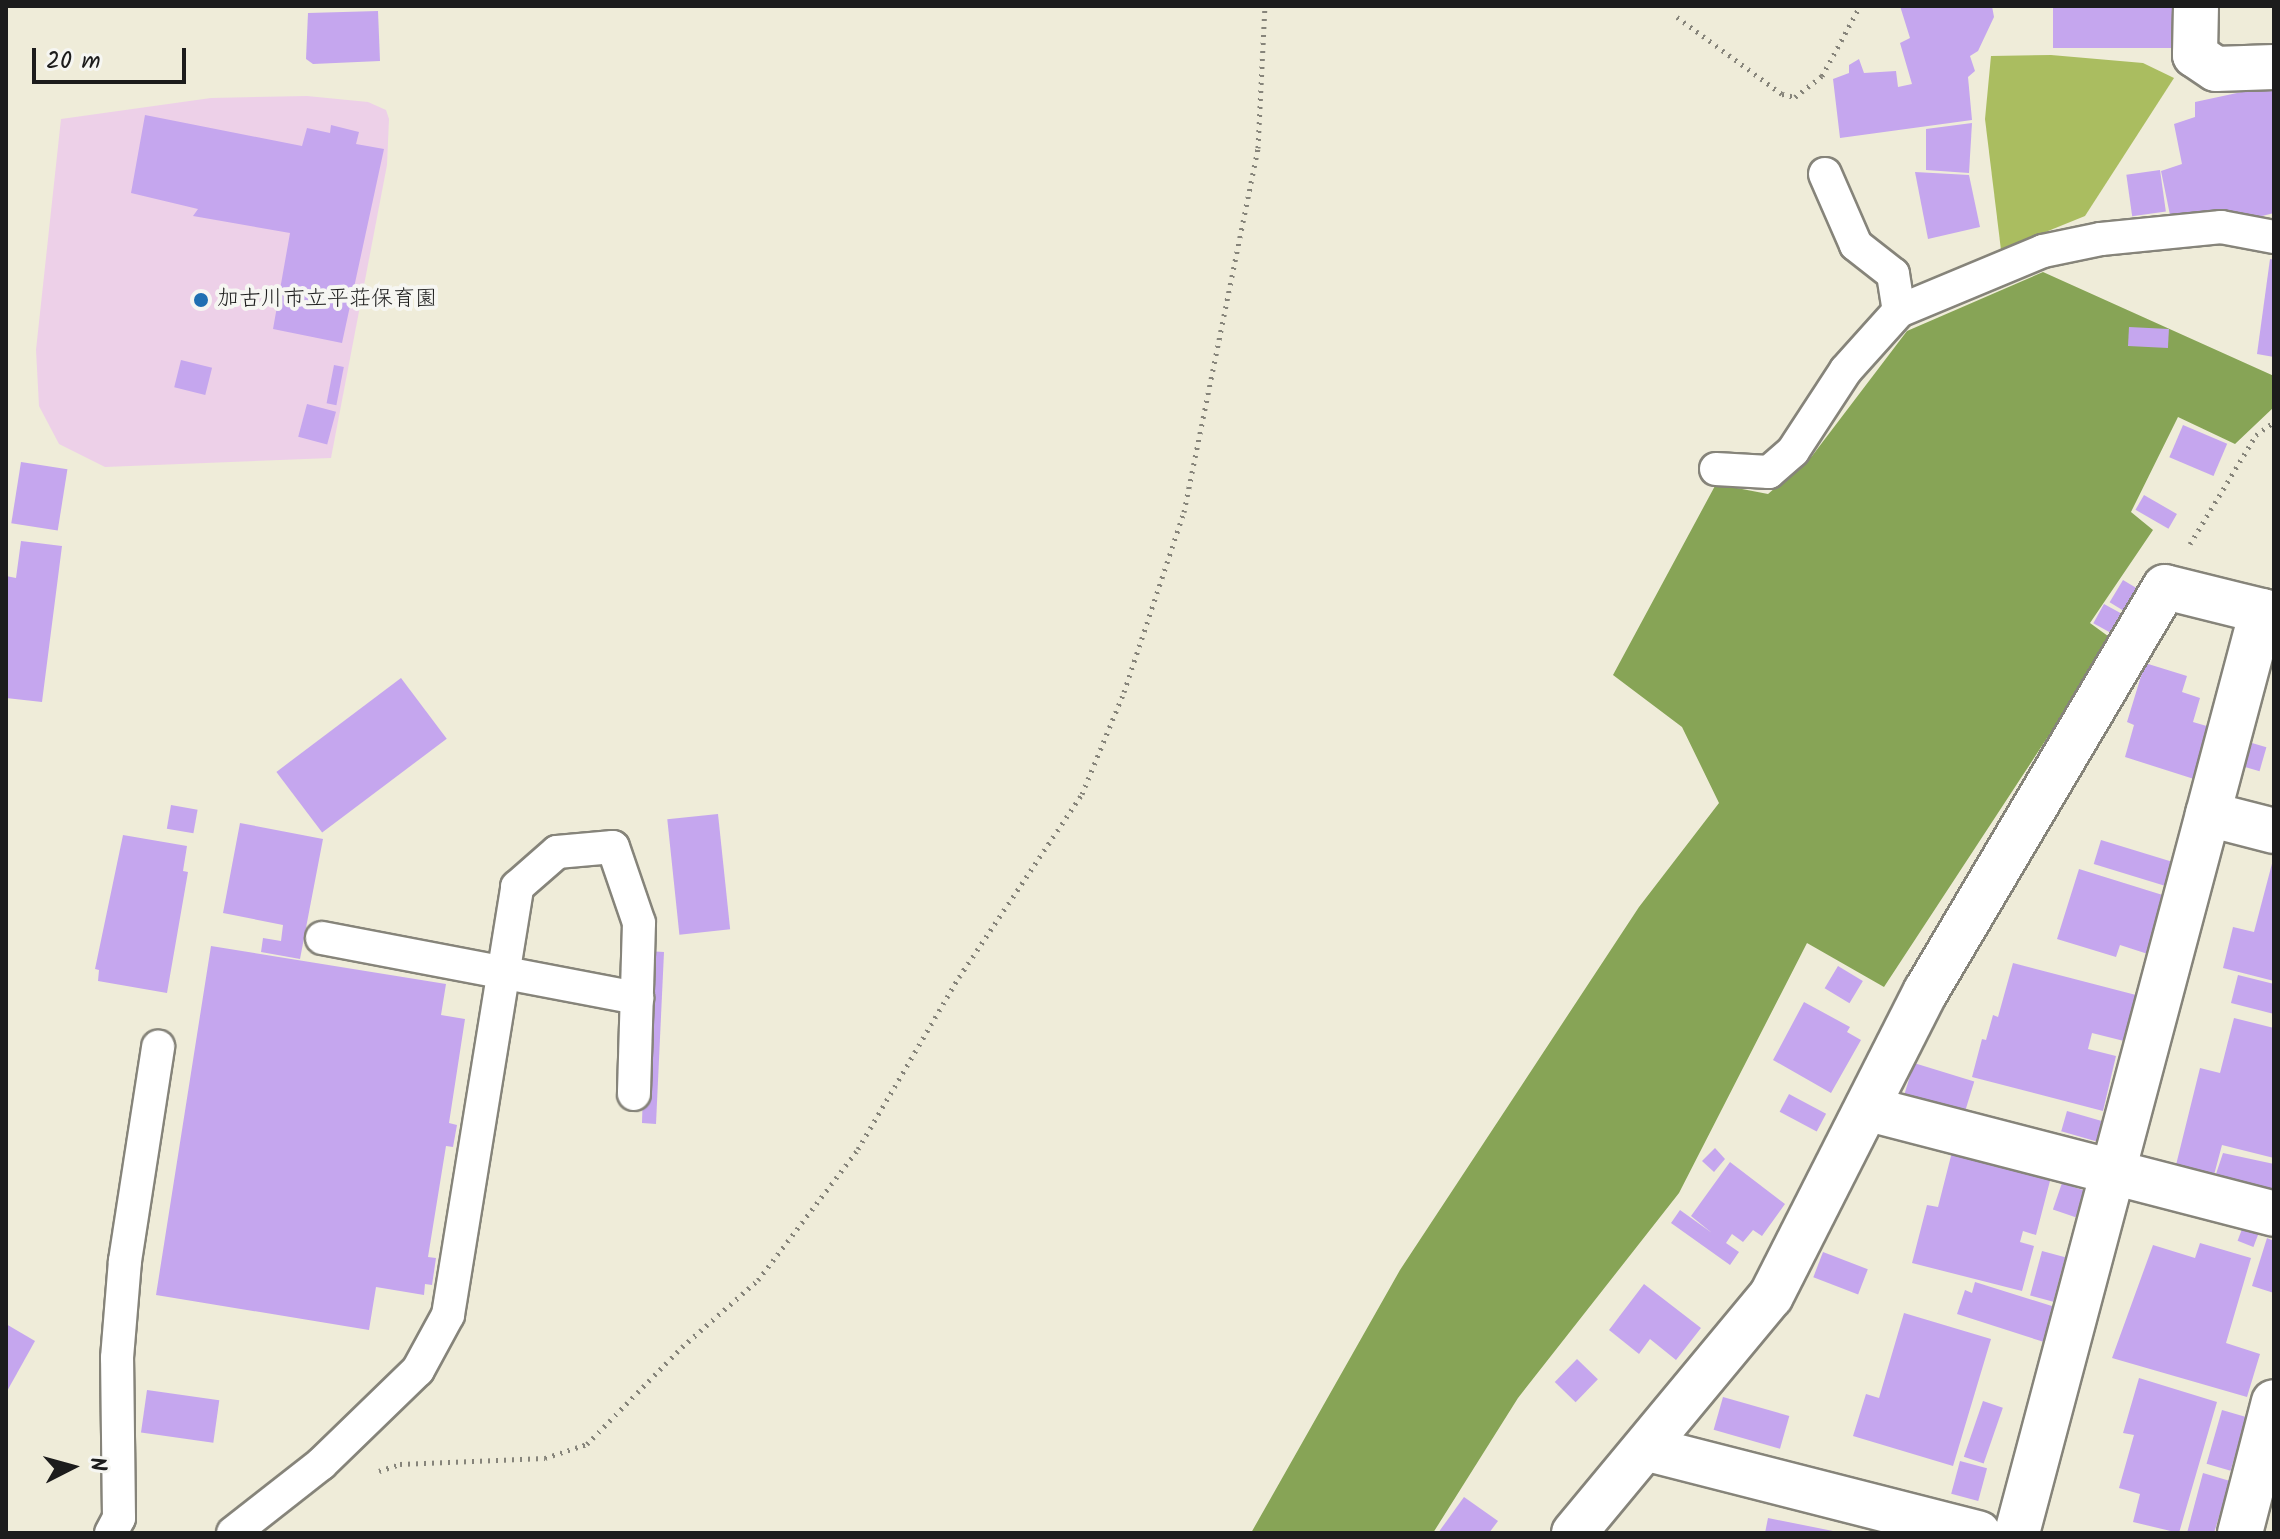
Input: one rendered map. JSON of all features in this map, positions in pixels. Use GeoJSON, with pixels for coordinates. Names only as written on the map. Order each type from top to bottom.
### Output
{"type":"FeatureCollection","features":[{"type":"Feature","properties":{"kind":"street"},"geometry":{"type":"LineString","coordinates":[[2196,6],[2195,55],[2216,69],[2274,67]]}},
{"type":"Feature","properties":{"kind":"street"},"geometry":{"type":"LineString","coordinates":[[1574,1533],[1648,1449],[1771,1296],[1869,1109],[1926,991],[2165,587],[2268,612],[2208,814],[2017,1533]]}},
{"type":"Feature","properties":{"kind":"street"},"geometry":{"type":"LineString","coordinates":[[2208,814],[2274,831]]}},
{"type":"Feature","properties":{"kind":"street"},"geometry":{"type":"LineString","coordinates":[[1869,1109],[2274,1214]]}},
{"type":"Feature","properties":{"kind":"street"},"geometry":{"type":"LineString","coordinates":[[2240,1533],[2274,1402]]}},
{"type":"Feature","properties":{"kind":"street"},"geometry":{"type":"LineString","coordinates":[[1648,1449],[1978,1533]]}},
{"type":"Feature","properties":{"kind":"lane"},"geometry":{"type":"LineString","coordinates":[[1825,174],[1856,245],[1893,274],[1899,311]]}},
{"type":"Feature","properties":{"kind":"lane"},"geometry":{"type":"LineString","coordinates":[[1716,469],[1769,472],[1793,451],[1846,370],[1899,311],[2043,251],[2101,239],[2221,227],[2274,237]]}},
{"type":"Feature","properties":{"kind":"lane"},"geometry":{"type":"LineString","coordinates":[[233,1533],[321,1464],[418,1370],[448,1315],[517,887],[557,852],[613,847],[639,923],[634,1094]]}},
{"type":"Feature","properties":{"kind":"lane"},"geometry":{"type":"LineString","coordinates":[[322,938],[637,998]]}},
{"type":"Feature","properties":{"kind":"lane"},"geometry":{"type":"LineString","coordinates":[[111,1533],[119,1518],[117,1358],[125,1261],[158,1047]]}},
{"type":"Feature","properties":{"kind":"path"},"geometry":{"type":"LineString","coordinates":[[374,1473],[400,1464],[545,1458],[587,1444],[682,1347],[758,1280],[801,1225],[858,1149],[959,977],[1082,794],[1124,692],[1184,512],[1258,148],[1265,6]]}},
{"type":"Feature","properties":{"kind":"path"},"geometry":{"type":"LineString","coordinates":[[1677,17],[1782,94],[1795,97],[1822,76],[1860,6]]}},
{"type":"Feature","properties":{"kind":"path"},"geometry":{"type":"LineString","coordinates":[[2165,587],[2256,435],[2274,422]]}},
{"type":"Feature","properties":{"kind":"shaded area","name":"加古川市立平荘保育園"},"geometry":{"type":"Polygon","coordinates":[[[307,96],[368,102],[386,110],[389,119],[387,165],[331,458],[105,467],[59,444],[39,406],[36,350],[61,119],[211,98],[307,96]]]}},
{"type":"Feature","properties":{"kind":"green space"},"geometry":{"type":"Polygon","coordinates":[[[2051,55],[2143,63],[2174,78],[2085,216],[2001,250],[1985,119],[1991,56],[2051,55]]]}},
{"type":"Feature","properties":{"kind":"green space"},"geometry":{"type":"Polygon","coordinates":[[[2043,272],[2274,376],[2274,407],[2235,444],[2178,417],[2131,512],[2153,530],[2090,623],[2112,639],[1884,987],[1807,943],[1679,1193],[1518,1398],[1433,1533],[1251,1533],[1400,1270],[1639,907],[1719,803],[1682,727],[1613,675],[1716,484],[1768,494],[1812,456],[1907,331],[2043,272]]]}},
{"type":"Feature","properties":{"kind":"building"},"geometry":{"type":"Polygon","coordinates":[[[1900,6],[1992,6],[1994,17],[1978,51],[1970,56],[1975,71],[1968,77],[1972,120],[1840,138],[1833,79],[1849,73],[1849,65],[1859,59],[1864,73],[1896,71],[1898,87],[1912,84],[1900,43],[1910,38],[1900,6]]]}},
{"type":"Feature","properties":{"kind":"building"},"geometry":{"type":"Polygon","coordinates":[[[2053,6],[2173,6],[2173,48],[2053,48],[2053,6]]]}},
{"type":"Feature","properties":{"kind":"building"},"geometry":{"type":"Polygon","coordinates":[[[378,11],[380,61],[313,64],[306,59],[308,13],[378,11]]]}},
{"type":"Feature","properties":{"kind":"building"},"geometry":{"type":"Polygon","coordinates":[[[2251,90],[2274,90],[2274,213],[2246,220],[2241,212],[2203,220],[2199,212],[2170,215],[2161,171],[2182,164],[2174,124],[2195,117],[2195,102],[2251,90]]]}},
{"type":"Feature","properties":{"kind":"building"},"geometry":{"type":"Polygon","coordinates":[[[145,115],[302,146],[307,128],[330,133],[331,125],[359,132],[356,144],[384,149],[342,343],[273,329],[290,233],[193,216],[198,209],[131,193],[145,115]]]}},
{"type":"Feature","properties":{"kind":"building"},"geometry":{"type":"Polygon","coordinates":[[[1972,123],[1969,173],[1926,170],[1926,129],[1972,123]]]}},
{"type":"Feature","properties":{"kind":"building"},"geometry":{"type":"Polygon","coordinates":[[[2160,170],[2166,212],[2132,216],[2126,175],[2160,170]]]}},
{"type":"Feature","properties":{"kind":"building"},"geometry":{"type":"Polygon","coordinates":[[[1915,172],[1969,175],[1980,227],[1928,239],[1915,172]]]}},
{"type":"Feature","properties":{"kind":"building"},"geometry":{"type":"Polygon","coordinates":[[[2270,259],[2274,260],[2274,357],[2257,354],[2270,259]]]}},
{"type":"Feature","properties":{"kind":"building"},"geometry":{"type":"Polygon","coordinates":[[[2129,327],[2169,329],[2168,348],[2128,346],[2129,327]]]}},
{"type":"Feature","properties":{"kind":"building"},"geometry":{"type":"Polygon","coordinates":[[[181,360],[212,368],[205,395],[174,387],[181,360]]]}},
{"type":"Feature","properties":{"kind":"building"},"geometry":{"type":"Polygon","coordinates":[[[334,365],[344,367],[336,405],[327,403],[334,365]]]}},
{"type":"Feature","properties":{"kind":"building"},"geometry":{"type":"Polygon","coordinates":[[[307,404],[336,412],[327,445],[298,437],[307,404]]]}},
{"type":"Feature","properties":{"kind":"building"},"geometry":{"type":"Polygon","coordinates":[[[2183,425],[2227,444],[2214,476],[2169,457],[2183,425]]]}},
{"type":"Feature","properties":{"kind":"building"},"geometry":{"type":"Polygon","coordinates":[[[21,462],[67,469],[58,531],[11,523],[21,462]]]}},
{"type":"Feature","properties":{"kind":"building"},"geometry":{"type":"Polygon","coordinates":[[[2144,495],[2177,514],[2168,529],[2136,510],[2144,495]]]}},
{"type":"Feature","properties":{"kind":"building"},"geometry":{"type":"Polygon","coordinates":[[[21,541],[62,546],[42,702],[6,698],[6,576],[16,578],[21,541]]]}},
{"type":"Feature","properties":{"kind":"building"},"geometry":{"type":"Polygon","coordinates":[[[2123,580],[2143,592],[2129,614],[2110,602],[2123,580]]]}},
{"type":"Feature","properties":{"kind":"building"},"geometry":{"type":"Polygon","coordinates":[[[2104,604],[2126,616],[2115,635],[2093,623],[2104,604]]]}},
{"type":"Feature","properties":{"kind":"building"},"geometry":{"type":"Polygon","coordinates":[[[2145,663],[2187,676],[2182,692],[2200,698],[2193,722],[2210,727],[2194,779],[2125,757],[2134,725],[2127,722],[2145,663]]]}},
{"type":"Feature","properties":{"kind":"building"},"geometry":{"type":"Polygon","coordinates":[[[401,678],[447,739],[322,833],[276,772],[401,678]]]}},
{"type":"Feature","properties":{"kind":"building"},"geometry":{"type":"Polygon","coordinates":[[[2252,743],[2266,747],[2260,771],[2245,767],[2252,743]]]}},
{"type":"Feature","properties":{"kind":"building"},"geometry":{"type":"Polygon","coordinates":[[[171,805],[198,810],[193,833],[167,829],[171,805]]]}},
{"type":"Feature","properties":{"kind":"building"},"geometry":{"type":"Polygon","coordinates":[[[718,814],[730,929],[679,935],[667,819],[718,814]]]}},
{"type":"Feature","properties":{"kind":"building"},"geometry":{"type":"Polygon","coordinates":[[[240,823],[323,839],[300,959],[261,952],[263,938],[281,941],[283,925],[223,913],[240,823]]]}},
{"type":"Feature","properties":{"kind":"building"},"geometry":{"type":"Polygon","coordinates":[[[123,835],[187,846],[183,871],[188,872],[167,993],[98,981],[99,970],[95,969],[123,835]]]}},
{"type":"Feature","properties":{"kind":"building"},"geometry":{"type":"Polygon","coordinates":[[[2101,840],[2174,862],[2166,886],[2094,864],[2101,840]]]}},
{"type":"Feature","properties":{"kind":"building"},"geometry":{"type":"Polygon","coordinates":[[[2274,856],[2274,981],[2223,968],[2233,927],[2254,932],[2274,856]]]}},
{"type":"Feature","properties":{"kind":"building"},"geometry":{"type":"Polygon","coordinates":[[[2079,869],[2169,897],[2151,955],[2120,945],[2116,957],[2057,939],[2079,869]]]}},
{"type":"Feature","properties":{"kind":"building"},"geometry":{"type":"Polygon","coordinates":[[[211,946],[446,984],[441,1015],[465,1019],[449,1123],[457,1125],[453,1147],[446,1146],[428,1257],[436,1258],[432,1285],[425,1284],[424,1295],[376,1287],[369,1330],[156,1295],[211,946]]]}},
{"type":"Feature","properties":{"kind":"building"},"geometry":{"type":"Polygon","coordinates":[[[647,951],[664,952],[656,1124],[642,1123],[647,951]]]}},
{"type":"Feature","properties":{"kind":"building"},"geometry":{"type":"Polygon","coordinates":[[[2013,963],[2136,995],[2124,1041],[2092,1033],[2088,1049],[2116,1056],[2103,1111],[1972,1077],[1982,1039],[1986,1040],[1993,1015],[1998,1017],[2013,963]]]}},
{"type":"Feature","properties":{"kind":"building"},"geometry":{"type":"Polygon","coordinates":[[[1838,966],[1863,981],[1849,1003],[1825,988],[1838,966]]]}},
{"type":"Feature","properties":{"kind":"building"},"geometry":{"type":"Polygon","coordinates":[[[2238,975],[2274,984],[2274,1014],[2231,1003],[2238,975]]]}},
{"type":"Feature","properties":{"kind":"building"},"geometry":{"type":"Polygon","coordinates":[[[1804,1002],[1850,1027],[1847,1032],[1861,1040],[1831,1093],[1773,1060],[1804,1002]]]}},
{"type":"Feature","properties":{"kind":"building"},"geometry":{"type":"Polygon","coordinates":[[[2234,1018],[2274,1028],[2274,1158],[2222,1145],[2214,1175],[2176,1165],[2200,1068],[2220,1073],[2234,1018]]]}},
{"type":"Feature","properties":{"kind":"building"},"geometry":{"type":"Polygon","coordinates":[[[1914,1063],[1974,1081],[1965,1112],[1905,1094],[1914,1063]]]}},
{"type":"Feature","properties":{"kind":"building"},"geometry":{"type":"Polygon","coordinates":[[[1789,1094],[1826,1114],[1817,1131],[1780,1112],[1789,1094]]]}},
{"type":"Feature","properties":{"kind":"building"},"geometry":{"type":"Polygon","coordinates":[[[2067,1111],[2103,1121],[2097,1141],[2061,1131],[2067,1111]]]}},
{"type":"Feature","properties":{"kind":"building"},"geometry":{"type":"Polygon","coordinates":[[[1715,1148],[1725,1159],[1714,1172],[1702,1161],[1715,1148]]]}},
{"type":"Feature","properties":{"kind":"building"},"geometry":{"type":"Polygon","coordinates":[[[1952,1152],[2051,1177],[2036,1235],[2023,1231],[2020,1242],[2034,1246],[2022,1291],[1912,1263],[1927,1205],[1938,1207],[1952,1152]]]}},
{"type":"Feature","properties":{"kind":"building"},"geometry":{"type":"Polygon","coordinates":[[[2223,1153],[2274,1164],[2274,1192],[2215,1177],[2223,1153]]]}},
{"type":"Feature","properties":{"kind":"building"},"geometry":{"type":"Polygon","coordinates":[[[1730,1162],[1785,1204],[1762,1236],[1753,1230],[1743,1242],[1732,1234],[1726,1243],[1739,1252],[1730,1265],[1671,1223],[1680,1210],[1712,1233],[1691,1216],[1730,1162]]]}},
{"type":"Feature","properties":{"kind":"building"},"geometry":{"type":"Polygon","coordinates":[[[2062,1183],[2085,1191],[2076,1217],[2053,1209],[2062,1183]]]}},
{"type":"Feature","properties":{"kind":"building"},"geometry":{"type":"Polygon","coordinates":[[[2244,1224],[2260,1230],[2253,1247],[2238,1241],[2244,1224]]]}},
{"type":"Feature","properties":{"kind":"building"},"geometry":{"type":"Polygon","coordinates":[[[2267,1238],[2274,1241],[2274,1293],[2252,1286],[2267,1238]]]}},
{"type":"Feature","properties":{"kind":"building"},"geometry":{"type":"Polygon","coordinates":[[[2200,1243],[2251,1258],[2226,1343],[2260,1354],[2247,1397],[2112,1358],[2153,1245],[2195,1258],[2200,1243]]]}},
{"type":"Feature","properties":{"kind":"building"},"geometry":{"type":"Polygon","coordinates":[[[2042,1251],[2065,1257],[2053,1302],[2030,1295],[2042,1251]]]}},
{"type":"Feature","properties":{"kind":"building"},"geometry":{"type":"Polygon","coordinates":[[[1823,1252],[1868,1269],[1858,1294],[1813,1277],[1823,1252]]]}},
{"type":"Feature","properties":{"kind":"building"},"geometry":{"type":"Polygon","coordinates":[[[1975,1282],[2055,1307],[2044,1342],[1957,1314],[1965,1290],[1972,1293],[1975,1282]]]}},
{"type":"Feature","properties":{"kind":"building"},"geometry":{"type":"Polygon","coordinates":[[[1644,1284],[1701,1328],[1676,1360],[1650,1339],[1639,1354],[1609,1330],[1644,1284]]]}},
{"type":"Feature","properties":{"kind":"building"},"geometry":{"type":"Polygon","coordinates":[[[1904,1313],[1991,1339],[1953,1466],[1853,1436],[1866,1394],[1879,1398],[1904,1313]]]}},
{"type":"Feature","properties":{"kind":"building"},"geometry":{"type":"Polygon","coordinates":[[[6,1324],[35,1341],[6,1393],[6,1324]]]}},
{"type":"Feature","properties":{"kind":"building"},"geometry":{"type":"Polygon","coordinates":[[[1577,1359],[1598,1379],[1576,1402],[1555,1382],[1577,1359]]]}},
{"type":"Feature","properties":{"kind":"building"},"geometry":{"type":"Polygon","coordinates":[[[2139,1378],[2217,1402],[2179,1533],[2133,1522],[2140,1494],[2119,1488],[2134,1435],[2123,1433],[2139,1378]]]}},
{"type":"Feature","properties":{"kind":"building"},"geometry":{"type":"Polygon","coordinates":[[[147,1390],[219,1400],[213,1443],[141,1433],[147,1390]]]}},
{"type":"Feature","properties":{"kind":"building"},"geometry":{"type":"Polygon","coordinates":[[[1723,1397],[1789,1416],[1780,1449],[1714,1430],[1723,1397]]]}},
{"type":"Feature","properties":{"kind":"building"},"geometry":{"type":"Polygon","coordinates":[[[1983,1401],[2003,1408],[1984,1464],[1964,1457],[1983,1401]]]}},
{"type":"Feature","properties":{"kind":"building"},"geometry":{"type":"Polygon","coordinates":[[[2222,1410],[2246,1417],[2231,1471],[2207,1464],[2222,1410]]]}},
{"type":"Feature","properties":{"kind":"building"},"geometry":{"type":"Polygon","coordinates":[[[1960,1461],[1987,1468],[1978,1501],[1951,1494],[1960,1461]]]}},
{"type":"Feature","properties":{"kind":"building"},"geometry":{"type":"Polygon","coordinates":[[[2203,1473],[2230,1481],[2214,1533],[2187,1533],[2203,1473]]]}},
{"type":"Feature","properties":{"kind":"building"},"geometry":{"type":"Polygon","coordinates":[[[1464,1497],[1498,1521],[1489,1533],[1438,1533],[1464,1497]]]}},
{"type":"Feature","properties":{"kind":"building"},"geometry":{"type":"Polygon","coordinates":[[[1768,1518],[1838,1532],[1838,1533],[1765,1533],[1768,1518]]]}},
{"type":"Feature","properties":{"kind":"place","name":"加古川市立平荘保育園"},"geometry":{"type":"Point","coordinates":[201,300]}}]}
